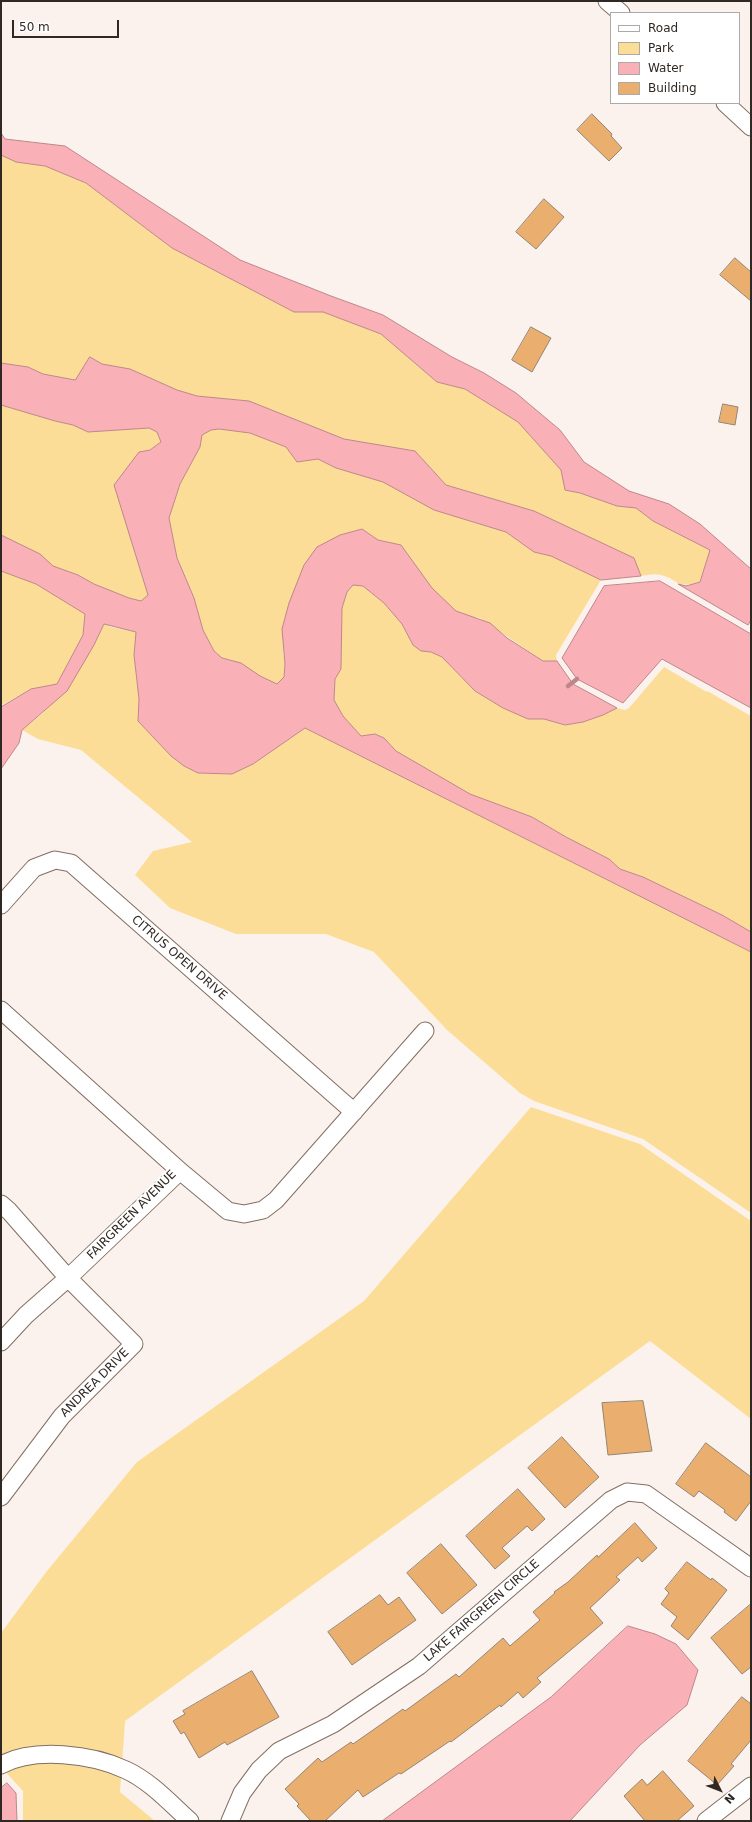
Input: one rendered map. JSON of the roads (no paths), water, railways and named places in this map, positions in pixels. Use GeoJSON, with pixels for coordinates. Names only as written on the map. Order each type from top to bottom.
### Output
{"type":"FeatureCollection","features":[{"type":"Feature","properties":{"kind":"street"},"geometry":{"type":"LineString","coordinates":[[607,1],[620,12]]}},
{"type":"Feature","properties":{"kind":"street"},"geometry":{"type":"LineString","coordinates":[[725,104],[751,127]]}},
{"type":"Feature","properties":{"kind":"street","name":"CITRUS OPEN DRIVE"},"geometry":{"type":"LineString","coordinates":[[1,905],[34,868],[55,860],[72,863],[354,1112]]}},
{"type":"Feature","properties":{"kind":"street","name":"FAIRGREEN AVENUE"},"geometry":{"type":"LineString","coordinates":[[1,1010],[180,1171],[68,1278],[26,1315],[1,1342]]}},
{"type":"Feature","properties":{"kind":"street"},"geometry":{"type":"LineString","coordinates":[[180,1171],[228,1211],[244,1214],[263,1210],[276,1200],[425,1030]]}},
{"type":"Feature","properties":{"kind":"street"},"geometry":{"type":"LineString","coordinates":[[4,1211],[68,1278]]}},
{"type":"Feature","properties":{"kind":"street","name":"ANDREA DRIVE"},"geometry":{"type":"LineString","coordinates":[[1,1497],[62,1416],[134,1344],[68,1278]]}},
{"type":"Feature","properties":{"kind":"street","name":"LAKE FAIRGREEN CIRCLE"},"geometry":{"type":"LineString","coordinates":[[230,1821],[242,1793],[259,1770],[279,1751],[333,1724],[420,1666],[611,1500],[627,1492],[646,1494],[751,1568]]}},
{"type":"Feature","properties":{"kind":"street"},"geometry":{"type":"LineString","coordinates":[[1,1766],[37,1755],[79,1755],[126,1770],[150,1785],[190,1821]]}},
{"type":"Feature","properties":{"kind":"street"},"geometry":{"type":"LineString","coordinates":[[706,1821],[751,1786]]}},
{"type":"Feature","properties":{"kind":"water"},"geometry":{"type":"Polygon","coordinates":[[[1,133],[5,139],[65,146],[240,260],[383,315],[452,357],[484,373],[516,393],[560,430],[584,462],[629,491],[669,504],[700,524],[751,569],[751,620],[748,625],[678,584],[686,586],[700,582],[710,550],[653,521],[636,508],[617,506],[580,493],[565,490],[561,470],[518,422],[465,389],[437,382],[381,334],[323,312],[294,312],[172,248],[86,183],[45,166],[16,162],[1,155],[1,133]]]}},
{"type":"Feature","properties":{"kind":"water"},"geometry":{"type":"Polygon","coordinates":[[[90,357],[102,364],[130,369],[177,390],[197,396],[249,401],[344,439],[415,451],[446,485],[534,511],[634,558],[641,576],[601,580],[551,556],[534,552],[506,532],[434,510],[383,482],[336,468],[318,459],[297,462],[286,447],[250,433],[219,429],[211,430],[202,435],[200,447],[180,484],[169,518],[177,558],[194,598],[203,630],[214,651],[222,658],[241,663],[260,676],[277,684],[284,677],[285,664],[282,629],[289,603],[304,565],[317,547],[340,535],[362,529],[378,540],[401,545],[432,588],[456,611],[490,623],[507,638],[543,661],[557,661],[573,684],[617,708],[583,722],[565,725],[544,719],[528,719],[503,708],[475,691],[442,657],[431,652],[421,651],[413,645],[402,624],[384,603],[363,586],[353,585],[347,592],[342,608],[341,669],[335,679],[334,700],[343,716],[361,736],[375,734],[384,738],[396,751],[470,794],[532,817],[566,837],[609,859],[620,869],[643,877],[722,915],[751,932],[751,952],[305,728],[253,764],[232,774],[198,773],[184,766],[171,756],[138,721],[139,699],[134,655],[136,632],[104,624],[94,645],[67,691],[22,730],[19,743],[1,769],[1,707],[31,689],[57,684],[83,635],[85,614],[36,584],[1,571],[1,535],[40,554],[53,566],[78,575],[94,584],[129,598],[141,601],[148,595],[114,485],[139,452],[150,450],[161,442],[157,432],[149,428],[88,432],[73,425],[1,405],[1,363],[28,367],[43,374],[75,380],[90,357]]]}},
{"type":"Feature","properties":{"kind":"water"},"geometry":{"type":"Polygon","coordinates":[[[660,581],[751,634],[751,708],[662,659],[623,703],[577,679],[562,658],[604,586],[660,581]]]}},
{"type":"Feature","properties":{"kind":"water"},"geometry":{"type":"Polygon","coordinates":[[[628,1626],[655,1634],[676,1644],[698,1670],[687,1705],[640,1745],[570,1821],[382,1821],[551,1697],[628,1626]]]}},
{"type":"Feature","properties":{"kind":"water"},"geometry":{"type":"Polygon","coordinates":[[[7,1783],[16,1793],[17,1821],[1,1821],[1,1788],[7,1783]]]}},
{"type":"Feature","properties":{"kind":"waterway"},"geometry":{"type":"LineString","coordinates":[[568,686],[577,679]]}}]}
